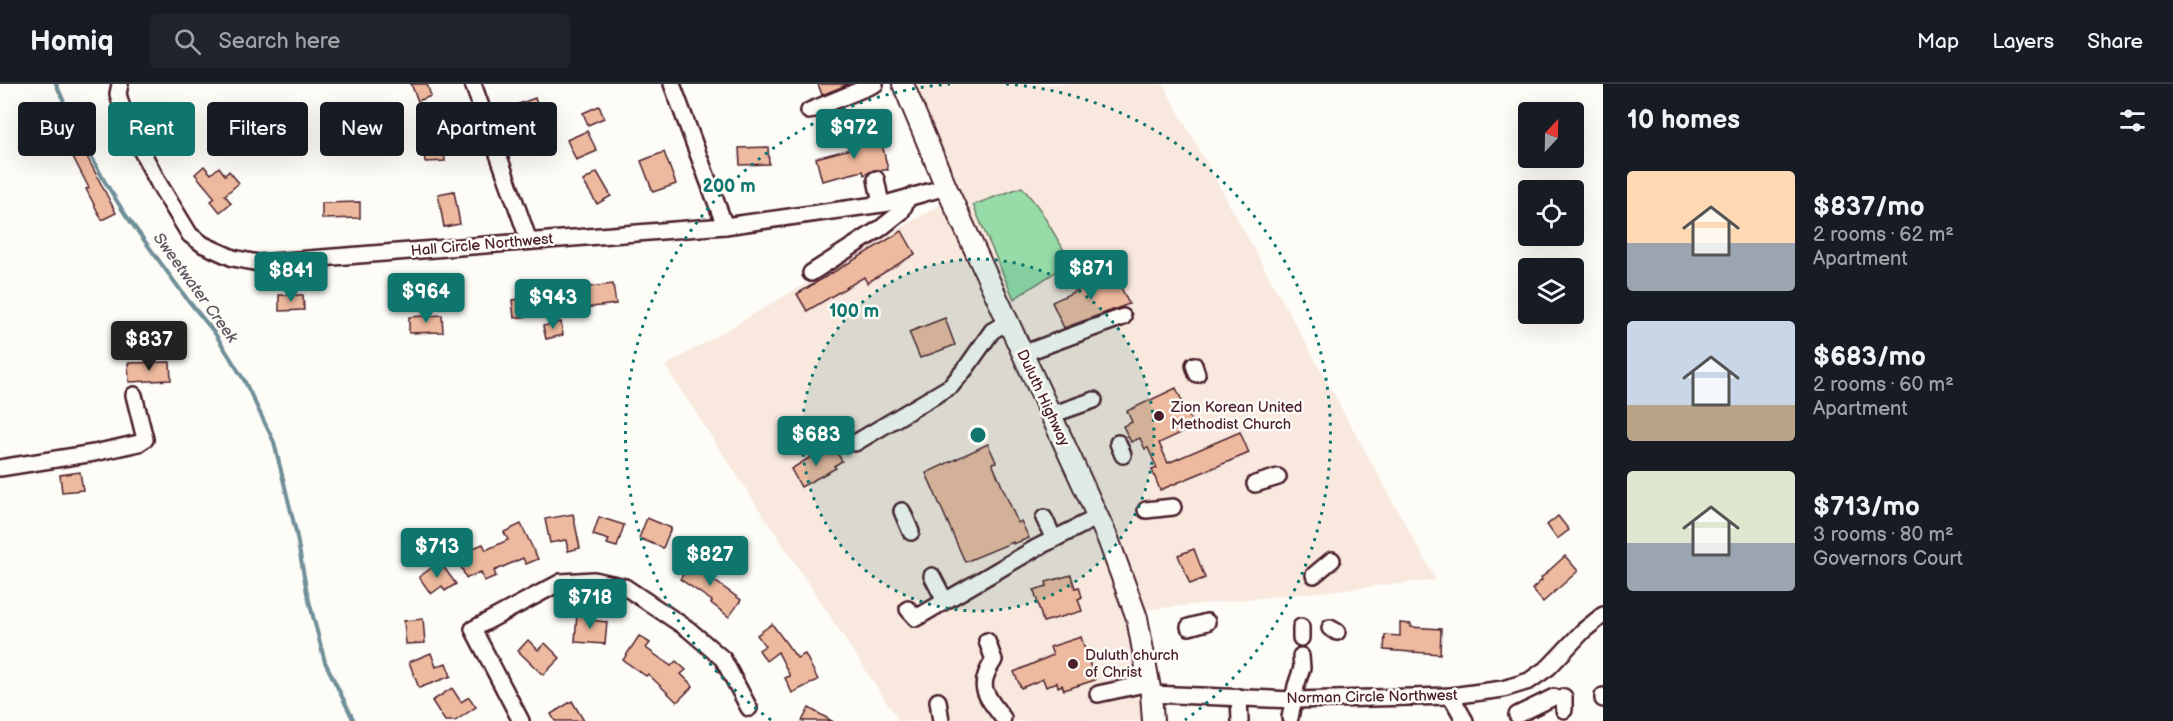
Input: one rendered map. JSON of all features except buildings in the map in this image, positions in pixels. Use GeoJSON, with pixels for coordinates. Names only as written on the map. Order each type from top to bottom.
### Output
{"type":"FeatureCollection","features":[{"type":"Feature","properties":{"kind":"main road","name":"Duluth Highway"},"geometry":{"type":"LineString","coordinates":[[903,84],[946,187],[1098,517],[1137,618],[1150,688],[1153,721]]}},
{"type":"Feature","properties":{"kind":"street","name":"Hall Circle Northwest"},"geometry":{"type":"LineString","coordinates":[[120,84],[118,94],[126,121],[159,184],[190,235],[204,245],[233,258],[258,263],[724,226],[881,204],[946,187]]}},
{"type":"Feature","properties":{"kind":"street"},"geometry":{"type":"LineString","coordinates":[[473,84],[529,241]]}},
{"type":"Feature","properties":{"kind":"street"},"geometry":{"type":"LineString","coordinates":[[672,84],[724,226]]}},
{"type":"Feature","properties":{"kind":"street"},"geometry":{"type":"LineString","coordinates":[[809,111],[868,88]]}},
{"type":"Feature","properties":{"kind":"street"},"geometry":{"type":"LineString","coordinates":[[876,179],[881,204]]}},
{"type":"Feature","properties":{"kind":"street"},"geometry":{"type":"LineString","coordinates":[[811,273],[881,228],[901,212],[908,198]]}},
{"type":"Feature","properties":{"kind":"street"},"geometry":{"type":"LineString","coordinates":[[1022,354],[1123,317]]}},
{"type":"Feature","properties":{"kind":"street"},"geometry":{"type":"LineString","coordinates":[[855,443],[951,386],[992,331],[1007,322]]}},
{"type":"Feature","properties":{"kind":"street"},"geometry":{"type":"LineString","coordinates":[[0,468],[94,453],[139,443],[145,439],[134,395]]}},
{"type":"Feature","properties":{"kind":"street"},"geometry":{"type":"LineString","coordinates":[[1051,415],[1099,402]]}},
{"type":"Feature","properties":{"kind":"street"},"geometry":{"type":"LineString","coordinates":[[1255,483],[1278,477]]}},
{"type":"Feature","properties":{"kind":"street"},"geometry":{"type":"LineString","coordinates":[[1146,510],[1173,507]]}},
{"type":"Feature","properties":{"kind":"street"},"geometry":{"type":"LineString","coordinates":[[902,511],[911,532]]}},
{"type":"Feature","properties":{"kind":"street"},"geometry":{"type":"LineString","coordinates":[[908,609],[916,618],[1054,539],[1098,517]]}},
{"type":"Feature","properties":{"kind":"street"},"geometry":{"type":"LineString","coordinates":[[1044,518],[1054,539]]}},
{"type":"Feature","properties":{"kind":"street"},"geometry":{"type":"LineString","coordinates":[[1314,575],[1332,560]]}},
{"type":"Feature","properties":{"kind":"street"},"geometry":{"type":"LineString","coordinates":[[932,576],[945,601]]}},
{"type":"Feature","properties":{"kind":"street"},"geometry":{"type":"LineString","coordinates":[[521,721],[473,629],[561,582],[594,580],[625,587],[670,617],[723,659],[749,708]]}},
{"type":"Feature","properties":{"kind":"street","name":"Norman Circle Northwest"},"geometry":{"type":"LineString","coordinates":[[1098,694],[1150,688],[1294,700],[1451,696],[1503,689],[1529,681],[1549,667],[1583,631],[1603,615]]}},
{"type":"Feature","properties":{"kind":"street"},"geometry":{"type":"LineString","coordinates":[[1189,627],[1206,622]]}},
{"type":"Feature","properties":{"kind":"street"},"geometry":{"type":"LineString","coordinates":[[987,642],[994,660],[984,675],[985,693],[1003,718]]}},
{"type":"Feature","properties":{"kind":"street"},"geometry":{"type":"LineString","coordinates":[[1290,718],[1296,686],[1305,664]]}},
{"type":"Feature","properties":{"kind":"street"},"geometry":{"type":"LineString","coordinates":[[1451,696],[1465,721]]}},
{"type":"Feature","properties":{"kind":"street"},"geometry":{"type":"LineString","coordinates":[[1239,697],[1240,721]]}},
{"type":"Feature","properties":{"kind":"street"},"geometry":{"type":"LineString","coordinates":[[938,701],[941,721]]}},
{"type":"Feature","properties":{"kind":"street"},"geometry":{"type":"LineString","coordinates":[[1526,715],[1561,701]]}},
{"type":"Feature","properties":{"kind":"shaded area"},"geometry":{"type":"Polygon","coordinates":[[[904,84],[1163,84],[1436,580],[1141,610],[1159,721],[899,721],[665,366],[959,194],[904,84]]]}},
{"type":"Feature","properties":{"kind":"green space"},"geometry":{"type":"Polygon","coordinates":[[[1022,187],[1039,208],[1071,262],[1014,299],[973,205],[1022,187]]]}},
{"type":"Feature","properties":{"kind":"waterway","name":"Sweetwater Creek"},"geometry":{"type":"LineString","coordinates":[[56,84],[77,131],[105,182],[125,214],[214,332],[244,380],[274,442],[296,532],[307,593],[325,662],[354,721]]}},
{"type":"Feature","properties":{"kind":"place","name":"Zion Korean United Methodist Church"},"geometry":{"type":"Point","coordinates":[1159,416]}},
{"type":"Feature","properties":{"kind":"place","name":"Duluth church of Christ"},"geometry":{"type":"Point","coordinates":[1073,664]}}]}
